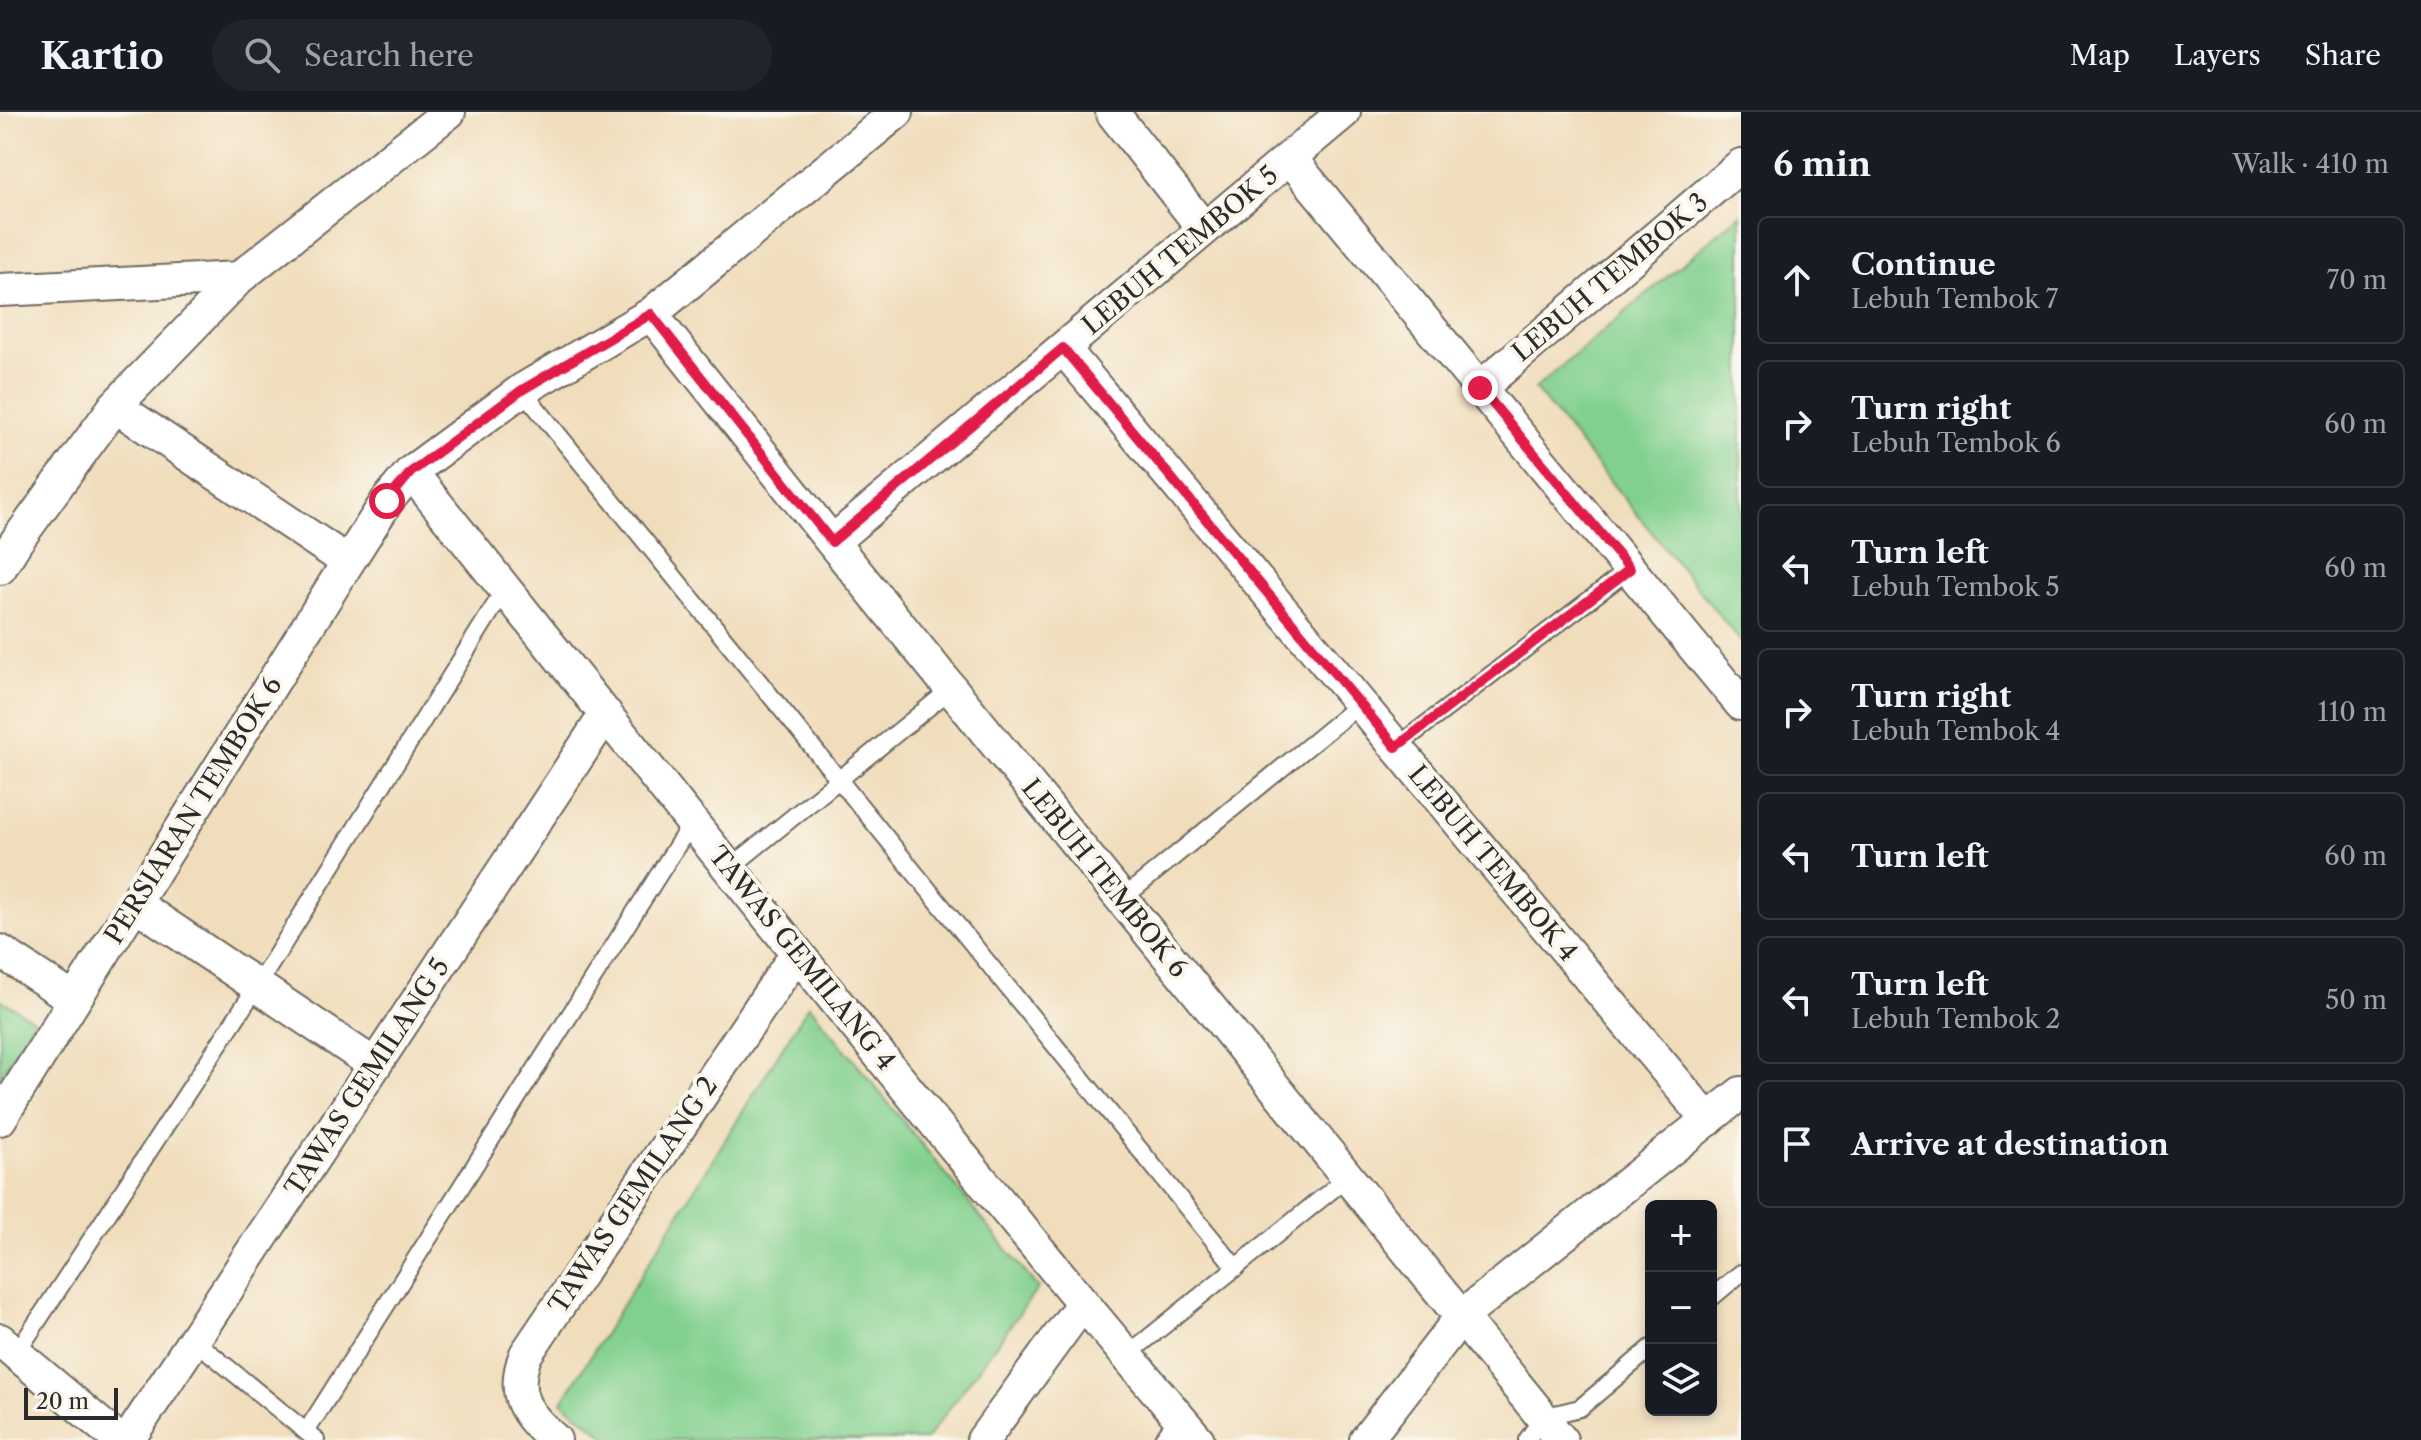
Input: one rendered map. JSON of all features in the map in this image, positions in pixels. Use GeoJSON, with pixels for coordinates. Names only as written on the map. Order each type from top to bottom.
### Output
{"type":"FeatureCollection","features":[{"type":"Feature","properties":{"kind":"street"},"geometry":{"type":"LineString","coordinates":[[5,550],[115,406],[239,278],[449,112]]}},
{"type":"Feature","properties":{"kind":"street","name":"PERSIARAN TEMBOK 6"},"geometry":{"type":"LineString","coordinates":[[0,1119],[348,562],[387,501],[411,472],[522,390],[651,314],[897,112]]}},
{"type":"Feature","properties":{"kind":"street"},"geometry":{"type":"LineString","coordinates":[[1112,112],[1204,229]]}},
{"type":"Feature","properties":{"kind":"street","name":"LEBUH TEMBOK 5"},"geometry":{"type":"LineString","coordinates":[[832,542],[1344,112]]}},
{"type":"Feature","properties":{"kind":"street"},"geometry":{"type":"LineString","coordinates":[[1290,158],[1741,704]]}},
{"type":"Feature","properties":{"kind":"street","name":"LEBUH TEMBOK 3"},"geometry":{"type":"LineString","coordinates":[[1480,388],[1741,165]]}},
{"type":"Feature","properties":{"kind":"street"},"geometry":{"type":"LineString","coordinates":[[0,290],[239,278]]}},
{"type":"Feature","properties":{"kind":"street","name":"LEBUH TEMBOK 6"},"geometry":{"type":"LineString","coordinates":[[651,314],[832,542],[1461,1317],[1544,1432]]}},
{"type":"Feature","properties":{"kind":"street","name":"LEBUH TEMBOK 4"},"geometry":{"type":"LineString","coordinates":[[1063,348],[1708,1120]]}},
{"type":"Feature","properties":{"kind":"street"},"geometry":{"type":"LineString","coordinates":[[115,406],[348,562]]}},
{"type":"Feature","properties":{"kind":"street","name":"TAWAS GEMILANG 4"},"geometry":{"type":"LineString","coordinates":[[411,472],[1126,1356],[1180,1432]]}},
{"type":"Feature","properties":{"kind":"street","name":"TAWAS GEMILANG 5"},"geometry":{"type":"LineString","coordinates":[[128,1440],[606,714]]}},
{"type":"Feature","properties":{"kind":"street"},"geometry":{"type":"LineString","coordinates":[[135,904],[375,1065]]}},
{"type":"Feature","properties":{"kind":"street"},"geometry":{"type":"LineString","coordinates":[[0,951],[73,999]]}},
{"type":"Feature","properties":{"kind":"street","name":"TAWAS GEMILANG 2"},"geometry":{"type":"LineString","coordinates":[[555,1440],[535,1423],[523,1402],[518,1378],[526,1354],[797,953]]}},
{"type":"Feature","properties":{"kind":"street"},"geometry":{"type":"LineString","coordinates":[[1366,1440],[1461,1317],[1741,1093]]}},
{"type":"Feature","properties":{"kind":"street"},"geometry":{"type":"LineString","coordinates":[[983,1440],[1083,1303]]}},
{"type":"Feature","properties":{"kind":"street"},"geometry":{"type":"LineString","coordinates":[[8,1347],[119,1440]]}},
{"type":"Feature","properties":{"kind":"lane"},"geometry":{"type":"LineString","coordinates":[[522,390],[1236,1268]]}},
{"type":"Feature","properties":{"kind":"lane"},"geometry":{"type":"LineString","coordinates":[[1396,747],[1630,569]]}},
{"type":"Feature","properties":{"kind":"lane"},"geometry":{"type":"LineString","coordinates":[[8,1347],[257,986],[505,589]]}},
{"type":"Feature","properties":{"kind":"lane"},"geometry":{"type":"LineString","coordinates":[[730,868],[951,689]]}},
{"type":"Feature","properties":{"kind":"lane"},"geometry":{"type":"LineString","coordinates":[[1122,899],[1360,704]]}},
{"type":"Feature","properties":{"kind":"lane"},"geometry":{"type":"LineString","coordinates":[[194,1340],[311,1436],[692,822]]}},
{"type":"Feature","properties":{"kind":"lane"},"geometry":{"type":"LineString","coordinates":[[1126,1356],[1348,1177]]}},
{"type":"Feature","properties":{"kind":"lane"},"geometry":{"type":"LineString","coordinates":[[1717,1293],[1741,1273]]}},
{"type":"Feature","properties":{"kind":"lane"},"geometry":{"type":"LineString","coordinates":[[1544,1432],[1580,1408],[1645,1353]]}},
{"type":"Feature","properties":{"kind":"green space"},"geometry":{"type":"Polygon","coordinates":[[[1741,214],[1741,642],[1535,389],[1741,214]]]}},
{"type":"Feature","properties":{"kind":"green space"},"geometry":{"type":"Polygon","coordinates":[[[0,999],[34,1020],[0,1078],[0,999]]]}},
{"type":"Feature","properties":{"kind":"green space"},"geometry":{"type":"Polygon","coordinates":[[[809,1005],[1038,1288],[926,1440],[610,1440],[562,1402],[809,1005]]]}},
{"type":"Feature","properties":{"kind":"route"},"geometry":{"type":"LineString","coordinates":[[387,501],[411,472],[522,390],[651,314],[832,542],[1063,348],[1396,747],[1630,569],[1480,388]]}}]}
